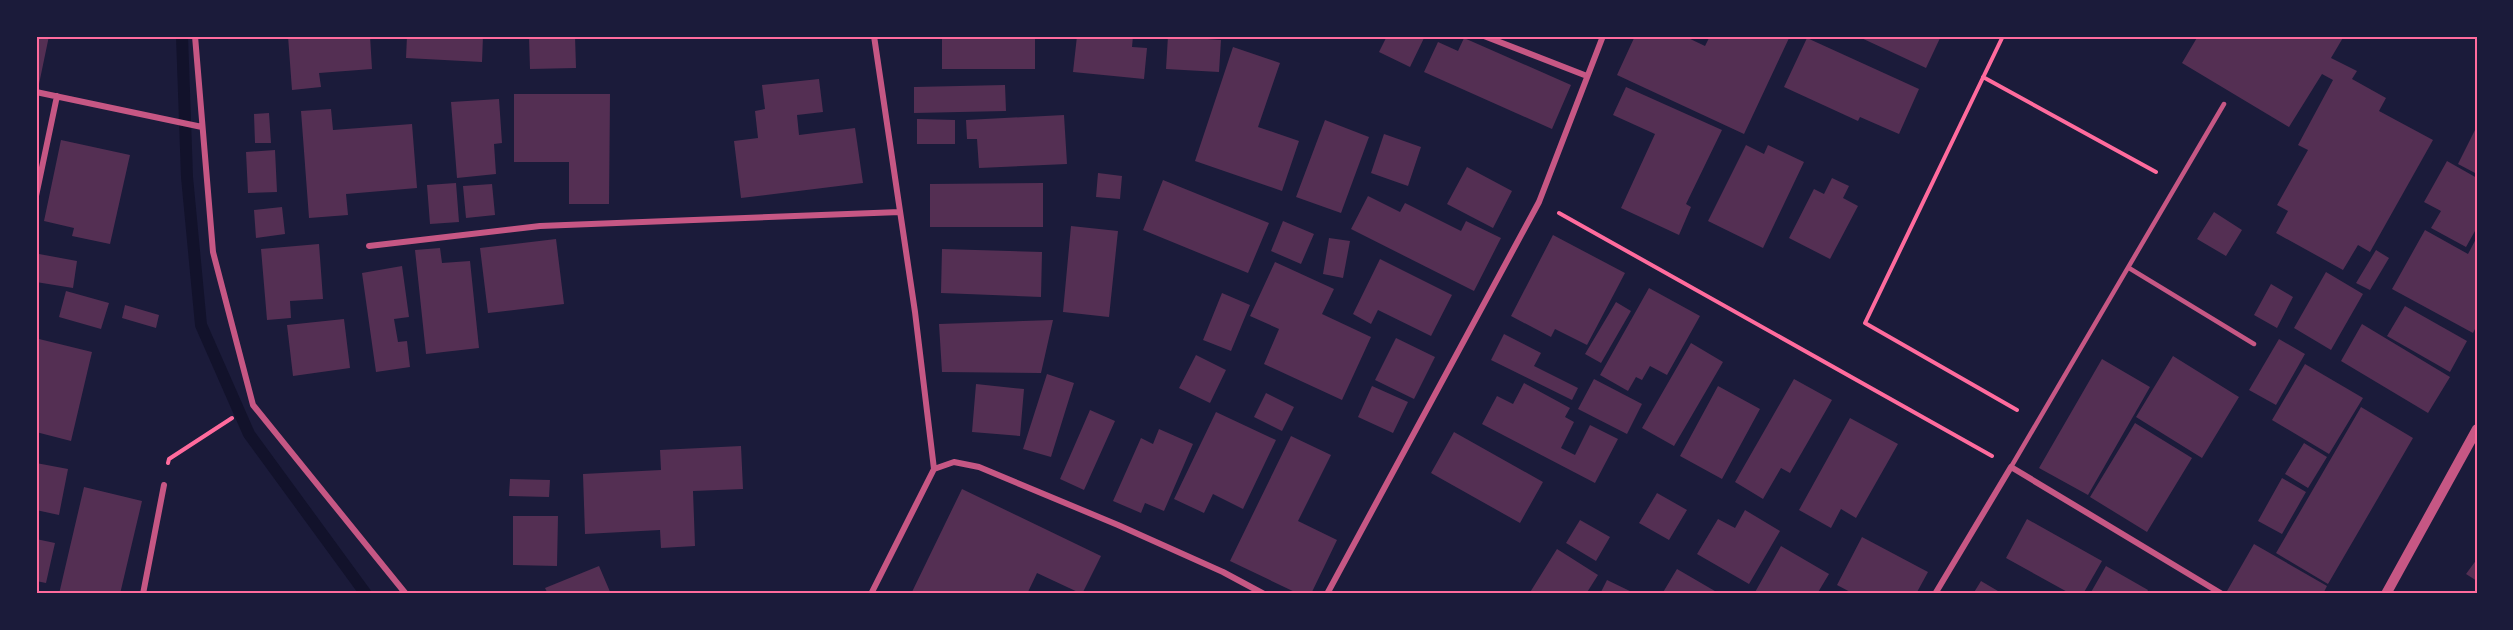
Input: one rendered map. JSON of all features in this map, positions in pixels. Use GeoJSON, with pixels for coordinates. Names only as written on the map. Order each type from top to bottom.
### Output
{"type":"FeatureCollection","features":[{"type":"Feature","properties":{"kind":"street"},"geometry":{"type":"LineString","coordinates":[[195,36],[213,252],[253,405],[406,594]]}},
{"type":"Feature","properties":{"kind":"street"},"geometry":{"type":"LineString","coordinates":[[871,594],[934,469],[915,312],[874,36]]}},
{"type":"Feature","properties":{"kind":"street"},"geometry":{"type":"LineString","coordinates":[[1484,36],[1587,76]]}},
{"type":"Feature","properties":{"kind":"street"},"geometry":{"type":"LineString","coordinates":[[1327,594],[1539,202],[1602,36]]}},
{"type":"Feature","properties":{"kind":"street"},"geometry":{"type":"LineString","coordinates":[[36,92],[202,127]]}},
{"type":"Feature","properties":{"kind":"street"},"geometry":{"type":"LineString","coordinates":[[36,196],[57,96]]}},
{"type":"Feature","properties":{"kind":"street"},"geometry":{"type":"LineString","coordinates":[[369,246],[540,226],[900,212]]}},
{"type":"Feature","properties":{"kind":"street"},"geometry":{"type":"LineString","coordinates":[[2386,594],[2477,429]]}},
{"type":"Feature","properties":{"kind":"street"},"geometry":{"type":"LineString","coordinates":[[934,469],[954,462],[979,467],[1118,525],[1223,572],[1264,594]]}},
{"type":"Feature","properties":{"kind":"street"},"geometry":{"type":"LineString","coordinates":[[1935,594],[2011,467],[2222,594]]}},
{"type":"Feature","properties":{"kind":"street"},"geometry":{"type":"LineString","coordinates":[[143,594],[164,485]]}},
{"type":"Feature","properties":{"kind":"lane"},"geometry":{"type":"LineString","coordinates":[[2011,467],[2224,104]]}},
{"type":"Feature","properties":{"kind":"lane"},"geometry":{"type":"LineString","coordinates":[[2129,268],[2254,344]]}},
{"type":"Feature","properties":{"kind":"path"},"geometry":{"type":"LineString","coordinates":[[2003,36],[1865,323],[2037,421]]}},
{"type":"Feature","properties":{"kind":"path"},"geometry":{"type":"LineString","coordinates":[[1983,77],[2178,184]]}},
{"type":"Feature","properties":{"kind":"path"},"geometry":{"type":"LineString","coordinates":[[1539,202],[2011,467]]}},
{"type":"Feature","properties":{"kind":"path"},"geometry":{"type":"LineString","coordinates":[[164,485],[169,459],[253,405]]}},
{"type":"Feature","properties":{"kind":"building"},"geometry":{"type":"Polygon","coordinates":[[[36,36],[49,36],[39,84],[36,84],[36,36]]]}},
{"type":"Feature","properties":{"kind":"building"},"geometry":{"type":"Polygon","coordinates":[[[288,36],[370,36],[372,69],[319,73],[321,87],[292,90],[288,36]]]}},
{"type":"Feature","properties":{"kind":"building"},"geometry":{"type":"Polygon","coordinates":[[[407,36],[483,36],[482,62],[406,58],[407,36]]]}},
{"type":"Feature","properties":{"kind":"building"},"geometry":{"type":"Polygon","coordinates":[[[529,36],[575,36],[576,68],[530,69],[529,36]]]}},
{"type":"Feature","properties":{"kind":"building"},"geometry":{"type":"Polygon","coordinates":[[[942,36],[1035,36],[1035,69],[942,69],[942,36]]]}},
{"type":"Feature","properties":{"kind":"building"},"geometry":{"type":"Polygon","coordinates":[[[1077,36],[1133,36],[1132,47],[1147,48],[1144,79],[1073,72],[1077,36]]]}},
{"type":"Feature","properties":{"kind":"building"},"geometry":{"type":"Polygon","coordinates":[[[1168,36],[1221,40],[1219,72],[1166,69],[1168,36]]]}},
{"type":"Feature","properties":{"kind":"building"},"geometry":{"type":"Polygon","coordinates":[[[1387,36],[1425,36],[1410,67],[1379,52],[1387,36]]]}},
{"type":"Feature","properties":{"kind":"building"},"geometry":{"type":"Polygon","coordinates":[[[1635,36],[1684,36],[1705,46],[1710,36],[1790,36],[1744,134],[1617,75],[1635,36]]]}},
{"type":"Feature","properties":{"kind":"building"},"geometry":{"type":"Polygon","coordinates":[[[1857,36],[1941,36],[1926,68],[1857,36]]]}},
{"type":"Feature","properties":{"kind":"building"},"geometry":{"type":"Polygon","coordinates":[[[2198,36],[2344,36],[2331,58],[2357,71],[2352,79],[2386,98],[2379,111],[2433,140],[2370,252],[2358,245],[2343,270],[2276,233],[2288,211],[2277,205],[2308,150],[2298,145],[2333,80],[2322,74],[2289,127],[2182,63],[2198,36]]]}},
{"type":"Feature","properties":{"kind":"building"},"geometry":{"type":"Polygon","coordinates":[[[1464,38],[1571,85],[1552,129],[1424,72],[1438,42],[1458,51],[1464,38]]]}},
{"type":"Feature","properties":{"kind":"building"},"geometry":{"type":"Polygon","coordinates":[[[1807,38],[1919,89],[1899,134],[1860,117],[1858,121],[1784,87],[1807,38]]]}},
{"type":"Feature","properties":{"kind":"building"},"geometry":{"type":"Polygon","coordinates":[[[1233,47],[1280,63],[1258,127],[1299,141],[1282,191],[1195,161],[1233,47]]]}},
{"type":"Feature","properties":{"kind":"building"},"geometry":{"type":"Polygon","coordinates":[[[819,79],[823,112],[797,115],[799,135],[855,128],[863,183],[741,198],[734,141],[758,138],[755,111],[765,109],[762,85],[819,79]]]}},
{"type":"Feature","properties":{"kind":"building"},"geometry":{"type":"Polygon","coordinates":[[[1005,85],[1006,111],[914,113],[914,87],[1005,85]]]}},
{"type":"Feature","properties":{"kind":"building"},"geometry":{"type":"Polygon","coordinates":[[[1626,87],[1722,130],[1686,204],[1691,207],[1679,235],[1621,208],[1655,134],[1613,115],[1626,87]]]}},
{"type":"Feature","properties":{"kind":"building"},"geometry":{"type":"Polygon","coordinates":[[[514,94],[610,94],[609,204],[569,204],[569,162],[514,162],[514,94]]]}},
{"type":"Feature","properties":{"kind":"building"},"geometry":{"type":"Polygon","coordinates":[[[499,99],[502,143],[494,144],[496,174],[457,178],[451,102],[499,99]]]}},
{"type":"Feature","properties":{"kind":"building"},"geometry":{"type":"Polygon","coordinates":[[[331,109],[333,130],[412,124],[417,188],[346,194],[348,215],[309,218],[301,111],[331,109]]]}},
{"type":"Feature","properties":{"kind":"building"},"geometry":{"type":"Polygon","coordinates":[[[269,113],[271,143],[255,143],[254,114],[269,113]]]}},
{"type":"Feature","properties":{"kind":"building"},"geometry":{"type":"Polygon","coordinates":[[[1064,115],[1067,164],[979,168],[977,139],[967,139],[966,120],[1064,115]]]}},
{"type":"Feature","properties":{"kind":"building"},"geometry":{"type":"Polygon","coordinates":[[[917,119],[955,120],[955,144],[917,144],[917,119]]]}},
{"type":"Feature","properties":{"kind":"building"},"geometry":{"type":"Polygon","coordinates":[[[1325,120],[1369,137],[1341,213],[1296,197],[1325,120]]]}},
{"type":"Feature","properties":{"kind":"building"},"geometry":{"type":"Polygon","coordinates":[[[2477,126],[2477,174],[2458,164],[2477,126]]]}},
{"type":"Feature","properties":{"kind":"building"},"geometry":{"type":"Polygon","coordinates":[[[1384,134],[1421,147],[1408,186],[1371,173],[1384,134]]]}},
{"type":"Feature","properties":{"kind":"building"},"geometry":{"type":"Polygon","coordinates":[[[61,140],[130,155],[110,244],[72,236],[74,228],[44,221],[61,140]]]}},
{"type":"Feature","properties":{"kind":"building"},"geometry":{"type":"Polygon","coordinates":[[[1746,145],[1764,154],[1768,145],[1804,162],[1763,248],[1708,221],[1746,145]]]}},
{"type":"Feature","properties":{"kind":"building"},"geometry":{"type":"Polygon","coordinates":[[[275,150],[277,192],[248,193],[246,152],[275,150]]]}},
{"type":"Feature","properties":{"kind":"building"},"geometry":{"type":"Polygon","coordinates":[[[2447,161],[2477,178],[2477,232],[2475,231],[2466,247],[2431,228],[2441,211],[2424,202],[2447,161]]]}},
{"type":"Feature","properties":{"kind":"building"},"geometry":{"type":"Polygon","coordinates":[[[1467,167],[1512,191],[1493,228],[1447,204],[1467,167]]]}},
{"type":"Feature","properties":{"kind":"building"},"geometry":{"type":"Polygon","coordinates":[[[1098,173],[1122,176],[1120,199],[1096,197],[1098,173]]]}},
{"type":"Feature","properties":{"kind":"building"},"geometry":{"type":"Polygon","coordinates":[[[1832,178],[1849,186],[1843,198],[1858,206],[1830,259],[1789,238],[1814,189],[1824,194],[1832,178]]]}},
{"type":"Feature","properties":{"kind":"building"},"geometry":{"type":"Polygon","coordinates":[[[1163,180],[1269,223],[1248,273],[1143,230],[1163,180]]]}},
{"type":"Feature","properties":{"kind":"building"},"geometry":{"type":"Polygon","coordinates":[[[456,183],[459,222],[430,224],[427,185],[456,183]]]}},
{"type":"Feature","properties":{"kind":"building"},"geometry":{"type":"Polygon","coordinates":[[[1043,183],[1043,227],[930,227],[930,184],[1043,183]]]}},
{"type":"Feature","properties":{"kind":"building"},"geometry":{"type":"Polygon","coordinates":[[[492,184],[495,215],[466,218],[463,186],[492,184]]]}},
{"type":"Feature","properties":{"kind":"building"},"geometry":{"type":"Polygon","coordinates":[[[1368,196],[1400,212],[1405,203],[1461,231],[1466,221],[1501,238],[1474,291],[1351,229],[1368,196]]]}},
{"type":"Feature","properties":{"kind":"building"},"geometry":{"type":"Polygon","coordinates":[[[282,207],[285,234],[256,238],[254,210],[282,207]]]}},
{"type":"Feature","properties":{"kind":"building"},"geometry":{"type":"Polygon","coordinates":[[[2214,212],[2242,230],[2226,256],[2197,239],[2214,212]]]}},
{"type":"Feature","properties":{"kind":"building"},"geometry":{"type":"Polygon","coordinates":[[[1283,221],[1314,234],[1301,264],[1271,251],[1283,221]]]}},
{"type":"Feature","properties":{"kind":"building"},"geometry":{"type":"Polygon","coordinates":[[[1071,226],[1118,231],[1109,317],[1063,312],[1071,226]]]}},
{"type":"Feature","properties":{"kind":"building"},"geometry":{"type":"Polygon","coordinates":[[[2425,230],[2468,254],[2477,237],[2477,325],[2473,333],[2392,289],[2425,230]]]}},
{"type":"Feature","properties":{"kind":"building"},"geometry":{"type":"Polygon","coordinates":[[[1553,235],[1625,273],[1587,345],[1555,329],[1551,337],[1511,316],[1553,235]]]}},
{"type":"Feature","properties":{"kind":"building"},"geometry":{"type":"Polygon","coordinates":[[[1329,238],[1350,241],[1343,278],[1323,274],[1329,238]]]}},
{"type":"Feature","properties":{"kind":"building"},"geometry":{"type":"Polygon","coordinates":[[[556,239],[564,304],[488,313],[480,248],[556,239]]]}},
{"type":"Feature","properties":{"kind":"building"},"geometry":{"type":"Polygon","coordinates":[[[319,244],[323,299],[290,301],[291,318],[267,320],[261,249],[319,244]]]}},
{"type":"Feature","properties":{"kind":"building"},"geometry":{"type":"Polygon","coordinates":[[[440,248],[442,263],[470,261],[479,348],[426,354],[415,250],[440,248]]]}},
{"type":"Feature","properties":{"kind":"building"},"geometry":{"type":"Polygon","coordinates":[[[942,249],[1042,252],[1041,297],[941,293],[942,249]]]}},
{"type":"Feature","properties":{"kind":"building"},"geometry":{"type":"Polygon","coordinates":[[[2376,250],[2389,258],[2370,290],[2356,283],[2376,250]]]}},
{"type":"Feature","properties":{"kind":"building"},"geometry":{"type":"Polygon","coordinates":[[[39,254],[77,261],[73,288],[36,282],[39,254]]]}},
{"type":"Feature","properties":{"kind":"building"},"geometry":{"type":"Polygon","coordinates":[[[1380,259],[1452,295],[1431,336],[1378,310],[1371,324],[1353,314],[1380,259]]]}},
{"type":"Feature","properties":{"kind":"building"},"geometry":{"type":"Polygon","coordinates":[[[1275,262],[1334,289],[1322,314],[1371,337],[1342,400],[1264,364],[1279,329],[1250,316],[1275,262]]]}},
{"type":"Feature","properties":{"kind":"building"},"geometry":{"type":"Polygon","coordinates":[[[402,266],[409,317],[394,319],[398,342],[407,341],[410,367],[376,372],[362,273],[402,266]]]}},
{"type":"Feature","properties":{"kind":"building"},"geometry":{"type":"Polygon","coordinates":[[[2326,272],[2363,294],[2331,350],[2294,328],[2326,272]]]}},
{"type":"Feature","properties":{"kind":"building"},"geometry":{"type":"Polygon","coordinates":[[[2271,284],[2293,297],[2277,328],[2254,315],[2271,284]]]}},
{"type":"Feature","properties":{"kind":"building"},"geometry":{"type":"Polygon","coordinates":[[[1649,288],[1700,316],[1667,375],[1650,366],[1642,380],[1636,377],[1628,391],[1600,375],[1649,288]]]}},
{"type":"Feature","properties":{"kind":"building"},"geometry":{"type":"Polygon","coordinates":[[[66,291],[109,303],[101,329],[59,317],[66,291]]]}},
{"type":"Feature","properties":{"kind":"building"},"geometry":{"type":"Polygon","coordinates":[[[1222,293],[1250,305],[1231,351],[1203,340],[1222,293]]]}},
{"type":"Feature","properties":{"kind":"building"},"geometry":{"type":"Polygon","coordinates":[[[1616,302],[1631,311],[1601,363],[1585,354],[1616,302]]]}},
{"type":"Feature","properties":{"kind":"building"},"geometry":{"type":"Polygon","coordinates":[[[125,305],[159,315],[156,328],[122,318],[125,305]]]}},
{"type":"Feature","properties":{"kind":"building"},"geometry":{"type":"Polygon","coordinates":[[[2405,306],[2467,341],[2450,372],[2387,336],[2405,306]]]}},
{"type":"Feature","properties":{"kind":"building"},"geometry":{"type":"Polygon","coordinates":[[[344,319],[350,368],[293,376],[287,325],[344,319]]]}},
{"type":"Feature","properties":{"kind":"building"},"geometry":{"type":"Polygon","coordinates":[[[1053,320],[1041,373],[942,372],[939,324],[1053,320]]]}},
{"type":"Feature","properties":{"kind":"building"},"geometry":{"type":"Polygon","coordinates":[[[2362,324],[2450,377],[2428,413],[2341,361],[2362,324]]]}},
{"type":"Feature","properties":{"kind":"building"},"geometry":{"type":"Polygon","coordinates":[[[1504,334],[1541,353],[1534,366],[1578,388],[1572,400],[1491,360],[1504,334]]]}},
{"type":"Feature","properties":{"kind":"building"},"geometry":{"type":"Polygon","coordinates":[[[1396,338],[1435,357],[1414,399],[1375,380],[1396,338]]]}},
{"type":"Feature","properties":{"kind":"building"},"geometry":{"type":"Polygon","coordinates":[[[39,339],[92,352],[71,441],[36,432],[36,351],[39,339]]]}},
{"type":"Feature","properties":{"kind":"building"},"geometry":{"type":"Polygon","coordinates":[[[2279,339],[2305,354],[2276,405],[2249,390],[2279,339]]]}},
{"type":"Feature","properties":{"kind":"building"},"geometry":{"type":"Polygon","coordinates":[[[1691,343],[1723,362],[1674,446],[1642,428],[1691,343]]]}},
{"type":"Feature","properties":{"kind":"building"},"geometry":{"type":"Polygon","coordinates":[[[1196,355],[1226,370],[1210,403],[1179,388],[1196,355]]]}},
{"type":"Feature","properties":{"kind":"building"},"geometry":{"type":"Polygon","coordinates":[[[2173,356],[2239,397],[2202,458],[2136,417],[2173,356]]]}},
{"type":"Feature","properties":{"kind":"building"},"geometry":{"type":"Polygon","coordinates":[[[2102,359],[2150,387],[2088,495],[2039,468],[2102,359]]]}},
{"type":"Feature","properties":{"kind":"building"},"geometry":{"type":"Polygon","coordinates":[[[2305,364],[2363,398],[2329,454],[2272,420],[2305,364]]]}},
{"type":"Feature","properties":{"kind":"building"},"geometry":{"type":"Polygon","coordinates":[[[1047,374],[1074,383],[1051,457],[1023,449],[1047,374]]]}},
{"type":"Feature","properties":{"kind":"building"},"geometry":{"type":"Polygon","coordinates":[[[1594,379],[1642,404],[1627,434],[1578,409],[1594,379]]]}},
{"type":"Feature","properties":{"kind":"building"},"geometry":{"type":"Polygon","coordinates":[[[1794,379],[1832,400],[1790,473],[1781,468],[1763,499],[1735,482],[1794,379]]]}},
{"type":"Feature","properties":{"kind":"building"},"geometry":{"type":"Polygon","coordinates":[[[1524,383],[1570,408],[1565,417],[1574,422],[1561,448],[1575,455],[1590,425],[1618,439],[1595,483],[1482,424],[1497,396],[1513,404],[1524,383]]]}},
{"type":"Feature","properties":{"kind":"building"},"geometry":{"type":"Polygon","coordinates":[[[976,384],[1024,389],[1020,436],[972,432],[976,384]]]}},
{"type":"Feature","properties":{"kind":"building"},"geometry":{"type":"Polygon","coordinates":[[[1372,386],[1408,402],[1393,433],[1358,417],[1372,386]]]}},
{"type":"Feature","properties":{"kind":"building"},"geometry":{"type":"Polygon","coordinates":[[[1718,386],[1760,409],[1722,479],[1680,456],[1718,386]]]}},
{"type":"Feature","properties":{"kind":"building"},"geometry":{"type":"Polygon","coordinates":[[[1266,393],[1294,407],[1282,431],[1254,417],[1266,393]]]}},
{"type":"Feature","properties":{"kind":"building"},"geometry":{"type":"Polygon","coordinates":[[[2361,407],[2413,438],[2328,584],[2276,553],[2361,407]]]}},
{"type":"Feature","properties":{"kind":"building"},"geometry":{"type":"Polygon","coordinates":[[[1090,410],[1115,421],[1084,490],[1060,479],[1090,410]]]}},
{"type":"Feature","properties":{"kind":"building"},"geometry":{"type":"Polygon","coordinates":[[[1216,412],[1276,440],[1243,509],[1213,494],[1204,513],[1174,499],[1216,412]]]}},
{"type":"Feature","properties":{"kind":"building"},"geometry":{"type":"Polygon","coordinates":[[[1850,418],[1898,444],[1856,518],[1841,509],[1831,528],[1799,510],[1850,418]]]}},
{"type":"Feature","properties":{"kind":"building"},"geometry":{"type":"Polygon","coordinates":[[[2135,423],[2192,458],[2147,532],[2090,497],[2135,423]]]}},
{"type":"Feature","properties":{"kind":"building"},"geometry":{"type":"Polygon","coordinates":[[[1159,429],[1193,444],[1164,511],[1145,503],[1141,513],[1113,501],[1141,438],[1153,444],[1159,429]]]}},
{"type":"Feature","properties":{"kind":"building"},"geometry":{"type":"Polygon","coordinates":[[[1454,432],[1543,482],[1520,523],[1431,473],[1454,432]]]}},
{"type":"Feature","properties":{"kind":"building"},"geometry":{"type":"Polygon","coordinates":[[[1291,436],[1331,455],[1298,521],[1337,540],[1311,594],[1299,594],[1230,561],[1291,436]]]}},
{"type":"Feature","properties":{"kind":"building"},"geometry":{"type":"Polygon","coordinates":[[[2304,443],[2327,457],[2308,488],[2285,474],[2304,443]]]}},
{"type":"Feature","properties":{"kind":"building"},"geometry":{"type":"Polygon","coordinates":[[[741,446],[743,489],[693,491],[695,546],[661,548],[660,530],[585,534],[583,474],[661,470],[660,450],[741,446]]]}},
{"type":"Feature","properties":{"kind":"building"},"geometry":{"type":"Polygon","coordinates":[[[36,463],[68,469],[59,515],[36,510],[36,463]]]}},
{"type":"Feature","properties":{"kind":"building"},"geometry":{"type":"Polygon","coordinates":[[[2282,478],[2306,492],[2282,534],[2258,521],[2282,478]]]}},
{"type":"Feature","properties":{"kind":"building"},"geometry":{"type":"Polygon","coordinates":[[[510,479],[550,480],[549,497],[509,496],[510,479]]]}},
{"type":"Feature","properties":{"kind":"building"},"geometry":{"type":"Polygon","coordinates":[[[84,487],[142,501],[120,594],[59,594],[84,487]]]}},
{"type":"Feature","properties":{"kind":"building"},"geometry":{"type":"Polygon","coordinates":[[[962,489],[1101,556],[1082,594],[1037,573],[1027,594],[911,594],[962,489]]]}},
{"type":"Feature","properties":{"kind":"building"},"geometry":{"type":"Polygon","coordinates":[[[1657,493],[1687,510],[1669,540],[1639,523],[1657,493]]]}},
{"type":"Feature","properties":{"kind":"building"},"geometry":{"type":"Polygon","coordinates":[[[1745,510],[1780,531],[1749,584],[1697,554],[1718,519],[1735,528],[1745,510]]]}},
{"type":"Feature","properties":{"kind":"building"},"geometry":{"type":"Polygon","coordinates":[[[513,516],[558,516],[557,566],[513,565],[513,516]]]}},
{"type":"Feature","properties":{"kind":"building"},"geometry":{"type":"Polygon","coordinates":[[[2027,519],[2102,561],[2083,594],[2071,594],[2006,558],[2027,519]]]}},
{"type":"Feature","properties":{"kind":"building"},"geometry":{"type":"Polygon","coordinates":[[[1580,520],[1610,537],[1596,561],[1566,543],[1580,520]]]}},
{"type":"Feature","properties":{"kind":"building"},"geometry":{"type":"Polygon","coordinates":[[[1862,537],[1928,572],[1916,594],[1854,594],[1837,585],[1862,537]]]}},
{"type":"Feature","properties":{"kind":"building"},"geometry":{"type":"Polygon","coordinates":[[[36,539],[55,543],[46,583],[36,581],[36,539]]]}},
{"type":"Feature","properties":{"kind":"building"},"geometry":{"type":"Polygon","coordinates":[[[2254,544],[2327,586],[2323,594],[2232,594],[2227,591],[2254,544]]]}},
{"type":"Feature","properties":{"kind":"building"},"geometry":{"type":"Polygon","coordinates":[[[1781,546],[1829,574],[1817,594],[1754,594],[1781,546]]]}},
{"type":"Feature","properties":{"kind":"building"},"geometry":{"type":"Polygon","coordinates":[[[1557,549],[1598,575],[1586,594],[1529,594],[1557,549]]]}},
{"type":"Feature","properties":{"kind":"building"},"geometry":{"type":"Polygon","coordinates":[[[2477,559],[2477,581],[2466,574],[2477,559]]]}},
{"type":"Feature","properties":{"kind":"building"},"geometry":{"type":"Polygon","coordinates":[[[599,566],[611,594],[548,594],[545,588],[599,566]]]}},
{"type":"Feature","properties":{"kind":"building"},"geometry":{"type":"Polygon","coordinates":[[[2106,566],[2148,590],[2146,594],[2090,594],[2106,566]]]}},
{"type":"Feature","properties":{"kind":"building"},"geometry":{"type":"Polygon","coordinates":[[[1677,569],[1720,594],[1662,594],[1677,569]]]}},
{"type":"Feature","properties":{"kind":"building"},"geometry":{"type":"Polygon","coordinates":[[[1607,580],[1636,594],[1600,594],[1607,580]]]}},
{"type":"Feature","properties":{"kind":"building"},"geometry":{"type":"Polygon","coordinates":[[[1981,581],[2003,594],[1973,594],[1981,581]]]}},
{"type":"Feature","properties":{"kind":"waterway"},"geometry":{"type":"LineString","coordinates":[[182,36],[187,177],[201,325],[249,434],[366,594]]}}]}
